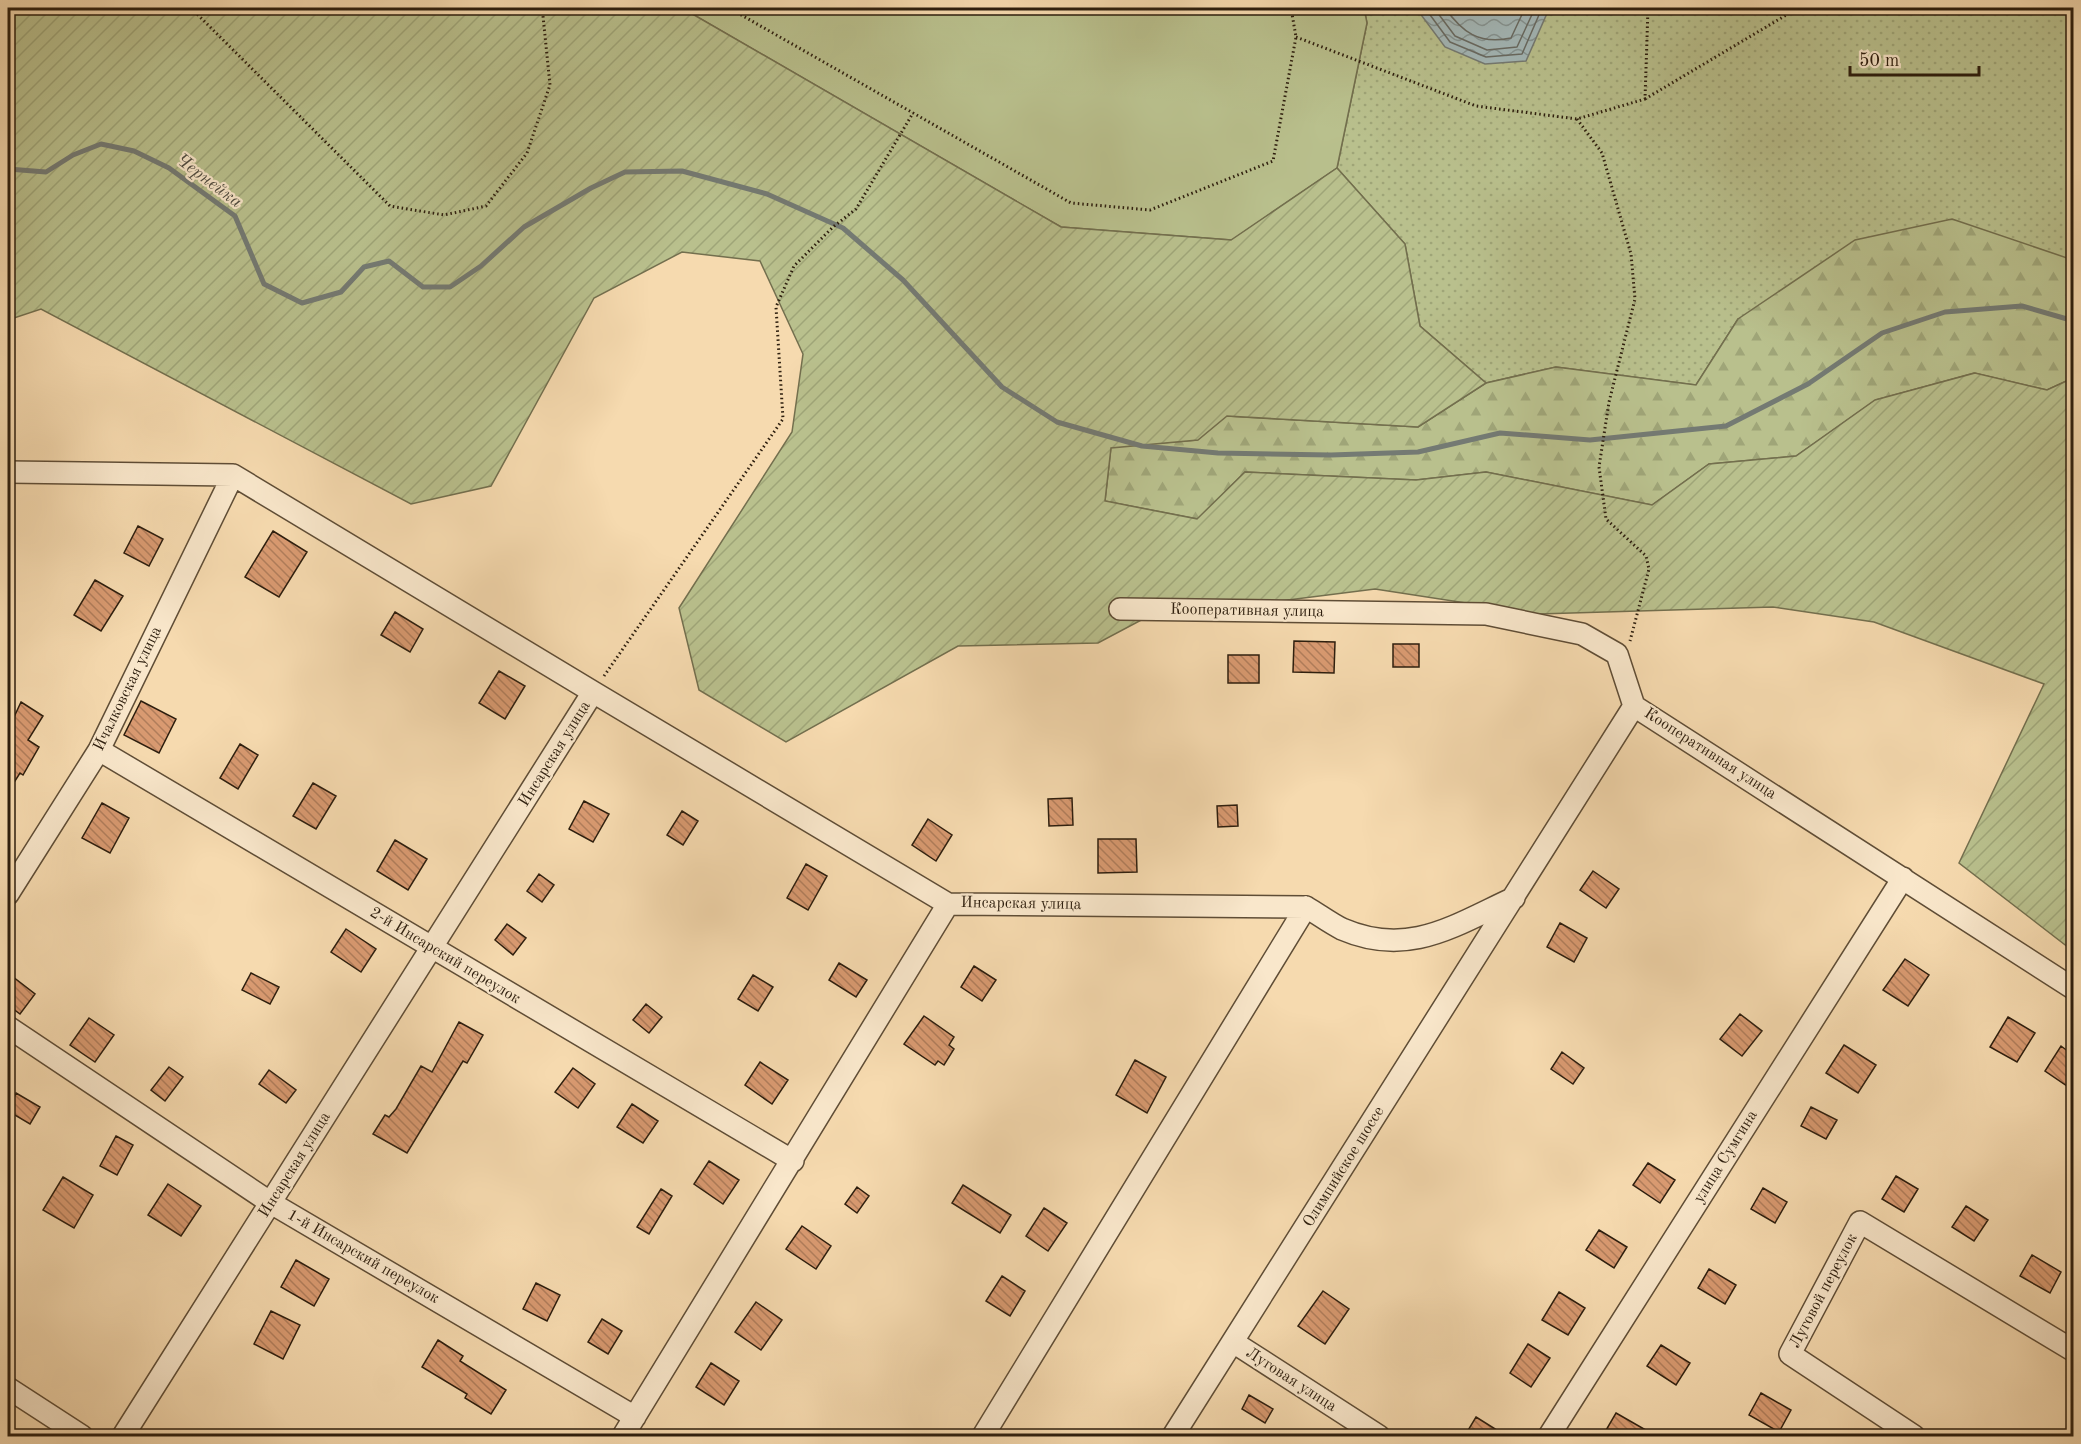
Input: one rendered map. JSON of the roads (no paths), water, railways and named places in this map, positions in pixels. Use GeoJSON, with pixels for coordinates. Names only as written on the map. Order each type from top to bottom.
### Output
{"type":"FeatureCollection","features":[{"type":"Feature","properties":{"kind":"street"},"geometry":{"type":"LineString","coordinates":[[8,472],[233,475],[593,692]]}},
{"type":"Feature","properties":{"kind":"street","name":"Ичалковская улица"},"geometry":{"type":"LineString","coordinates":[[8,894],[99,750],[233,475]]}},
{"type":"Feature","properties":{"kind":"street","name":"Кооперативная улица"},"geometry":{"type":"LineString","coordinates":[[1120,609],[1486,614],[1582,634],[1617,654],[1634,706],[2073,989]]}},
{"type":"Feature","properties":{"kind":"street","name":"Инсарская улица"},"geometry":{"type":"LineString","coordinates":[[123,1437],[593,692],[948,904],[1306,907]]}},
{"type":"Feature","properties":{"kind":"street","name":"Олимпийское шоссе"},"geometry":{"type":"LineString","coordinates":[[1173,1437],[1634,706]]}},
{"type":"Feature","properties":{"kind":"street","name":"2-й Инсарский переулок"},"geometry":{"type":"LineString","coordinates":[[99,750],[431,949],[793,1161]]}},
{"type":"Feature","properties":{"kind":"street","name":"улица Сумгина"},"geometry":{"type":"LineString","coordinates":[[1549,1437],[1903,878]]}},
{"type":"Feature","properties":{"kind":"street"},"geometry":{"type":"LineString","coordinates":[[983,1437],[1306,907],[1343,929],[1390,941],[1429,937],[1514,898]]}},
{"type":"Feature","properties":{"kind":"street"},"geometry":{"type":"LineString","coordinates":[[623,1437],[948,904]]}},
{"type":"Feature","properties":{"kind":"street","name":"1-й Инсарский переулок"},"geometry":{"type":"LineString","coordinates":[[8,1027],[271,1203],[635,1417]]}},
{"type":"Feature","properties":{"kind":"street","name":"Луговой переулок"},"geometry":{"type":"LineString","coordinates":[[1914,1437],[1790,1354],[1860,1222],[2073,1351]]}},
{"type":"Feature","properties":{"kind":"street","name":"Луговая улица"},"geometry":{"type":"LineString","coordinates":[[1233,1342],[1379,1437]]}},
{"type":"Feature","properties":{"kind":"street"},"geometry":{"type":"LineString","coordinates":[[8,1388],[82,1437]]}},
{"type":"Feature","properties":{"kind":"water"},"geometry":{"type":"Polygon","coordinates":[[[1416,8],[1548,8],[1548,11],[1526,61],[1485,64],[1445,47],[1416,8]]]}},
{"type":"Feature","properties":{"kind":"waterway","name":"Чернейка"},"geometry":{"type":"LineString","coordinates":[[8,169],[46,172],[73,155],[101,144],[134,151],[169,168],[235,216],[264,284],[302,303],[341,292],[364,267],[389,261],[423,287],[450,287],[481,266],[524,227],[591,188],[625,172],[682,171],[767,194],[843,228],[903,280],[1002,387],[1057,422],[1142,446],[1218,453],[1331,455],[1418,452],[1500,433],[1590,440],[1726,426],[1808,384],[1882,333],[1945,312],[2022,306],[2074,321]]}}]}
